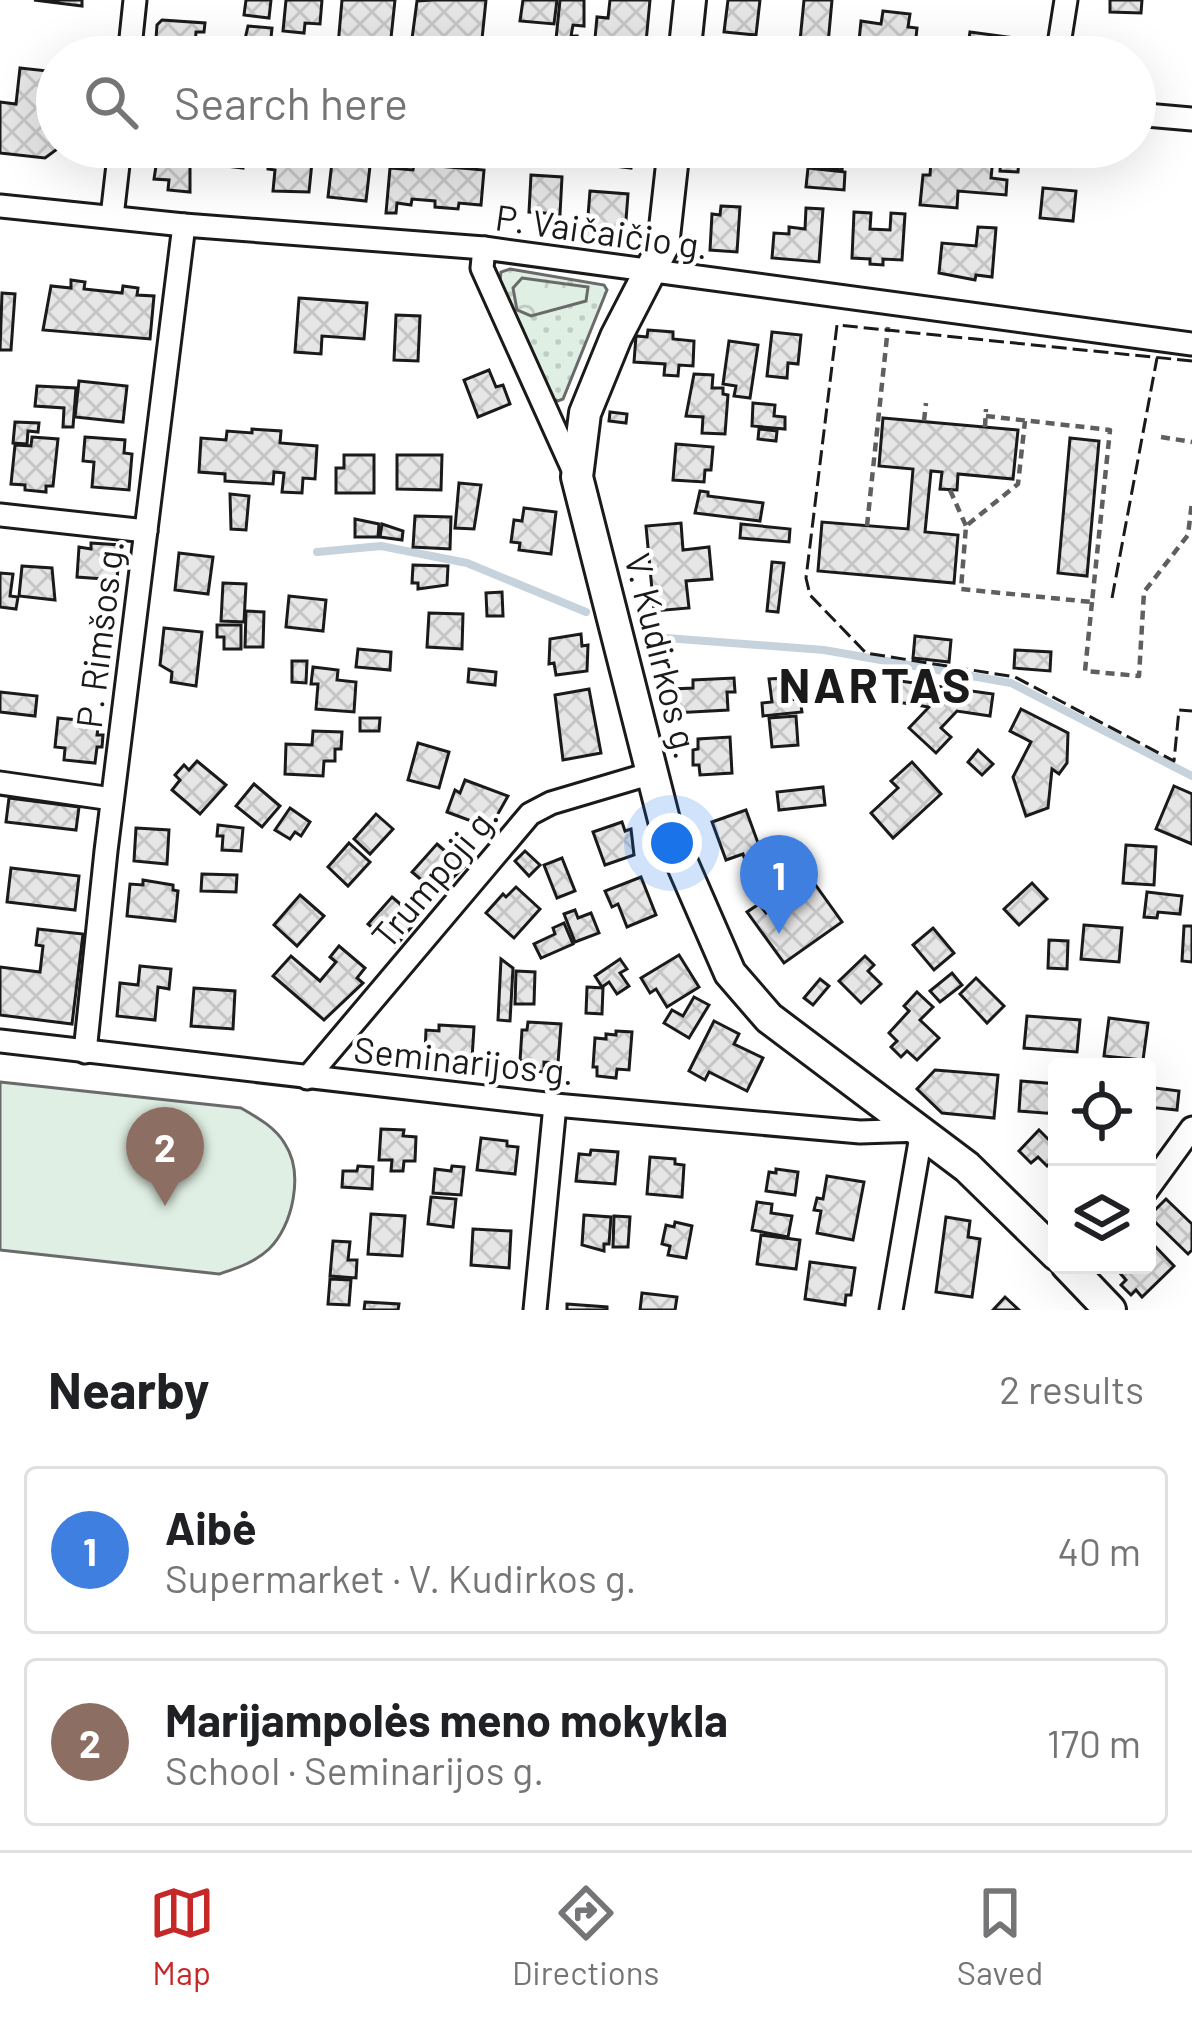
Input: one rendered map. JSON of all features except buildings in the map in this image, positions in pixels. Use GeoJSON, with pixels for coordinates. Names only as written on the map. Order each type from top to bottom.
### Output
{"type":"FeatureCollection","features":[{"type":"Feature","properties":{"kind":"main road"},"geometry":{"type":"LineString","coordinates":[[687,36],[691,0]]}},
{"type":"Feature","properties":{"kind":"main road","name":"V. Kudirkos g."},"geometry":{"type":"LineString","coordinates":[[672,168],[663,247],[616,337],[585,413],[577,477],[674,845],[730,973],[769,1018],[922,1130],[1048,1243]]}},
{"type":"Feature","properties":{"kind":"main road","name":"V. Kudirkos g."},"geometry":{"type":"LineString","coordinates":[[1079,1274],[1110,1310]]}},
{"type":"Feature","properties":{"kind":"street"},"geometry":{"type":"LineString","coordinates":[[131,36],[135,0]]}},
{"type":"Feature","properties":{"kind":"street"},"geometry":{"type":"LineString","coordinates":[[1060,36],[1066,0]]}},
{"type":"Feature","properties":{"kind":"street"},"geometry":{"type":"LineString","coordinates":[[1156,116],[1192,119]]}},
{"type":"Feature","properties":{"kind":"street"},"geometry":{"type":"LineString","coordinates":[[112,218],[118,168]]}},
{"type":"Feature","properties":{"kind":"street","name":"P. Vaičaičio g."},"geometry":{"type":"LineString","coordinates":[[0,206],[484,248],[1192,344]]}},
{"type":"Feature","properties":{"kind":"street","name":"P. Rimšos g."},"geometry":{"type":"LineString","coordinates":[[85,1052],[184,225]]}},
{"type":"Feature","properties":{"kind":"street"},"geometry":{"type":"LineString","coordinates":[[484,248],[482,268],[577,477]]}},
{"type":"Feature","properties":{"kind":"street"},"geometry":{"type":"LineString","coordinates":[[546,409],[585,413]]}},
{"type":"Feature","properties":{"kind":"street"},"geometry":{"type":"LineString","coordinates":[[0,515],[146,531]]}},
{"type":"Feature","properties":{"kind":"street","name":"Trumpoji g."},"geometry":{"type":"LineString","coordinates":[[307,1078],[530,814],[551,803],[652,773]]}},
{"type":"Feature","properties":{"kind":"street"},"geometry":{"type":"LineString","coordinates":[[0,783],[112,799]]}},
{"type":"Feature","properties":{"kind":"street","name":"Seminarijos g."},"geometry":{"type":"LineString","coordinates":[[0,1041],[555,1105],[860,1132],[922,1130]]}},
{"type":"Feature","properties":{"kind":"street"},"geometry":{"type":"LineString","coordinates":[[535,1310],[555,1105]]}},
{"type":"Feature","properties":{"kind":"street"},"geometry":{"type":"LineString","coordinates":[[1156,1178],[1192,1128]]}},
{"type":"Feature","properties":{"kind":"street"},"geometry":{"type":"LineString","coordinates":[[891,1310],[922,1130]]}},
{"type":"Feature","properties":{"kind":"path"},"geometry":{"type":"LineString","coordinates":[[867,526],[889,304]]}},
{"type":"Feature","properties":{"kind":"path"},"geometry":{"type":"LineString","coordinates":[[924,422],[926,403]]}},
{"type":"Feature","properties":{"kind":"path"},"geometry":{"type":"LineString","coordinates":[[985,427],[986,412],[1110,430],[1085,671],[1139,676],[1144,592],[1188,535],[1192,502]]}},
{"type":"Feature","properties":{"kind":"path"},"geometry":{"type":"LineString","coordinates":[[966,526],[1018,484],[1025,421]]}},
{"type":"Feature","properties":{"kind":"path"},"geometry":{"type":"LineString","coordinates":[[1161,437],[1192,442]]}},
{"type":"Feature","properties":{"kind":"path"},"geometry":{"type":"LineString","coordinates":[[950,490],[966,526],[961,589],[1092,602]]}},
{"type":"Feature","properties":{"kind":"green space"},"geometry":{"type":"Polygon","coordinates":[[[510,269],[604,285],[607,290],[563,399],[558,401],[550,398],[499,288],[501,272],[510,269]]]}},
{"type":"Feature","properties":{"kind":"green space"},"geometry":{"type":"Polygon","coordinates":[[[522,278],[588,287],[586,301],[531,316],[517,310],[513,288],[522,278]]]}},
{"type":"Feature","properties":{"kind":"green space"},"geometry":{"type":"Polygon","coordinates":[[[0,1082],[241,1108],[266,1123],[291,1156],[295,1184],[284,1227],[263,1254],[219,1274],[0,1250],[0,1082]]]}},
{"type":"Feature","properties":{"kind":"waterway"},"geometry":{"type":"LineString","coordinates":[[317,552],[381,546],[467,563],[586,612]]}},
{"type":"Feature","properties":{"kind":"waterway"},"geometry":{"type":"LineString","coordinates":[[653,637],[824,650],[1011,683],[1192,776]]}},
{"type":"Feature","properties":{"kind":"fence"},"geometry":{"type":"LineString","coordinates":[[1192,361],[837,325],[806,578],[810,595],[866,653],[1015,677],[1174,761],[1179,710],[1192,711]]}},
{"type":"Feature","properties":{"kind":"fence"},"geometry":{"type":"LineString","coordinates":[[1112,598],[1157,358]]}},
{"type":"Feature","properties":{"kind":"place","name":"Aibė"},"geometry":{"type":"Point","coordinates":[779,934]}},
{"type":"Feature","properties":{"kind":"place","name":"Marijampolės meno mokykla"},"geometry":{"type":"Point","coordinates":[165,1206]}},
{"type":"Feature","properties":{"kind":"district","name":"NARTAS"},"geometry":{"type":"Point","coordinates":[876,686]}}]}
